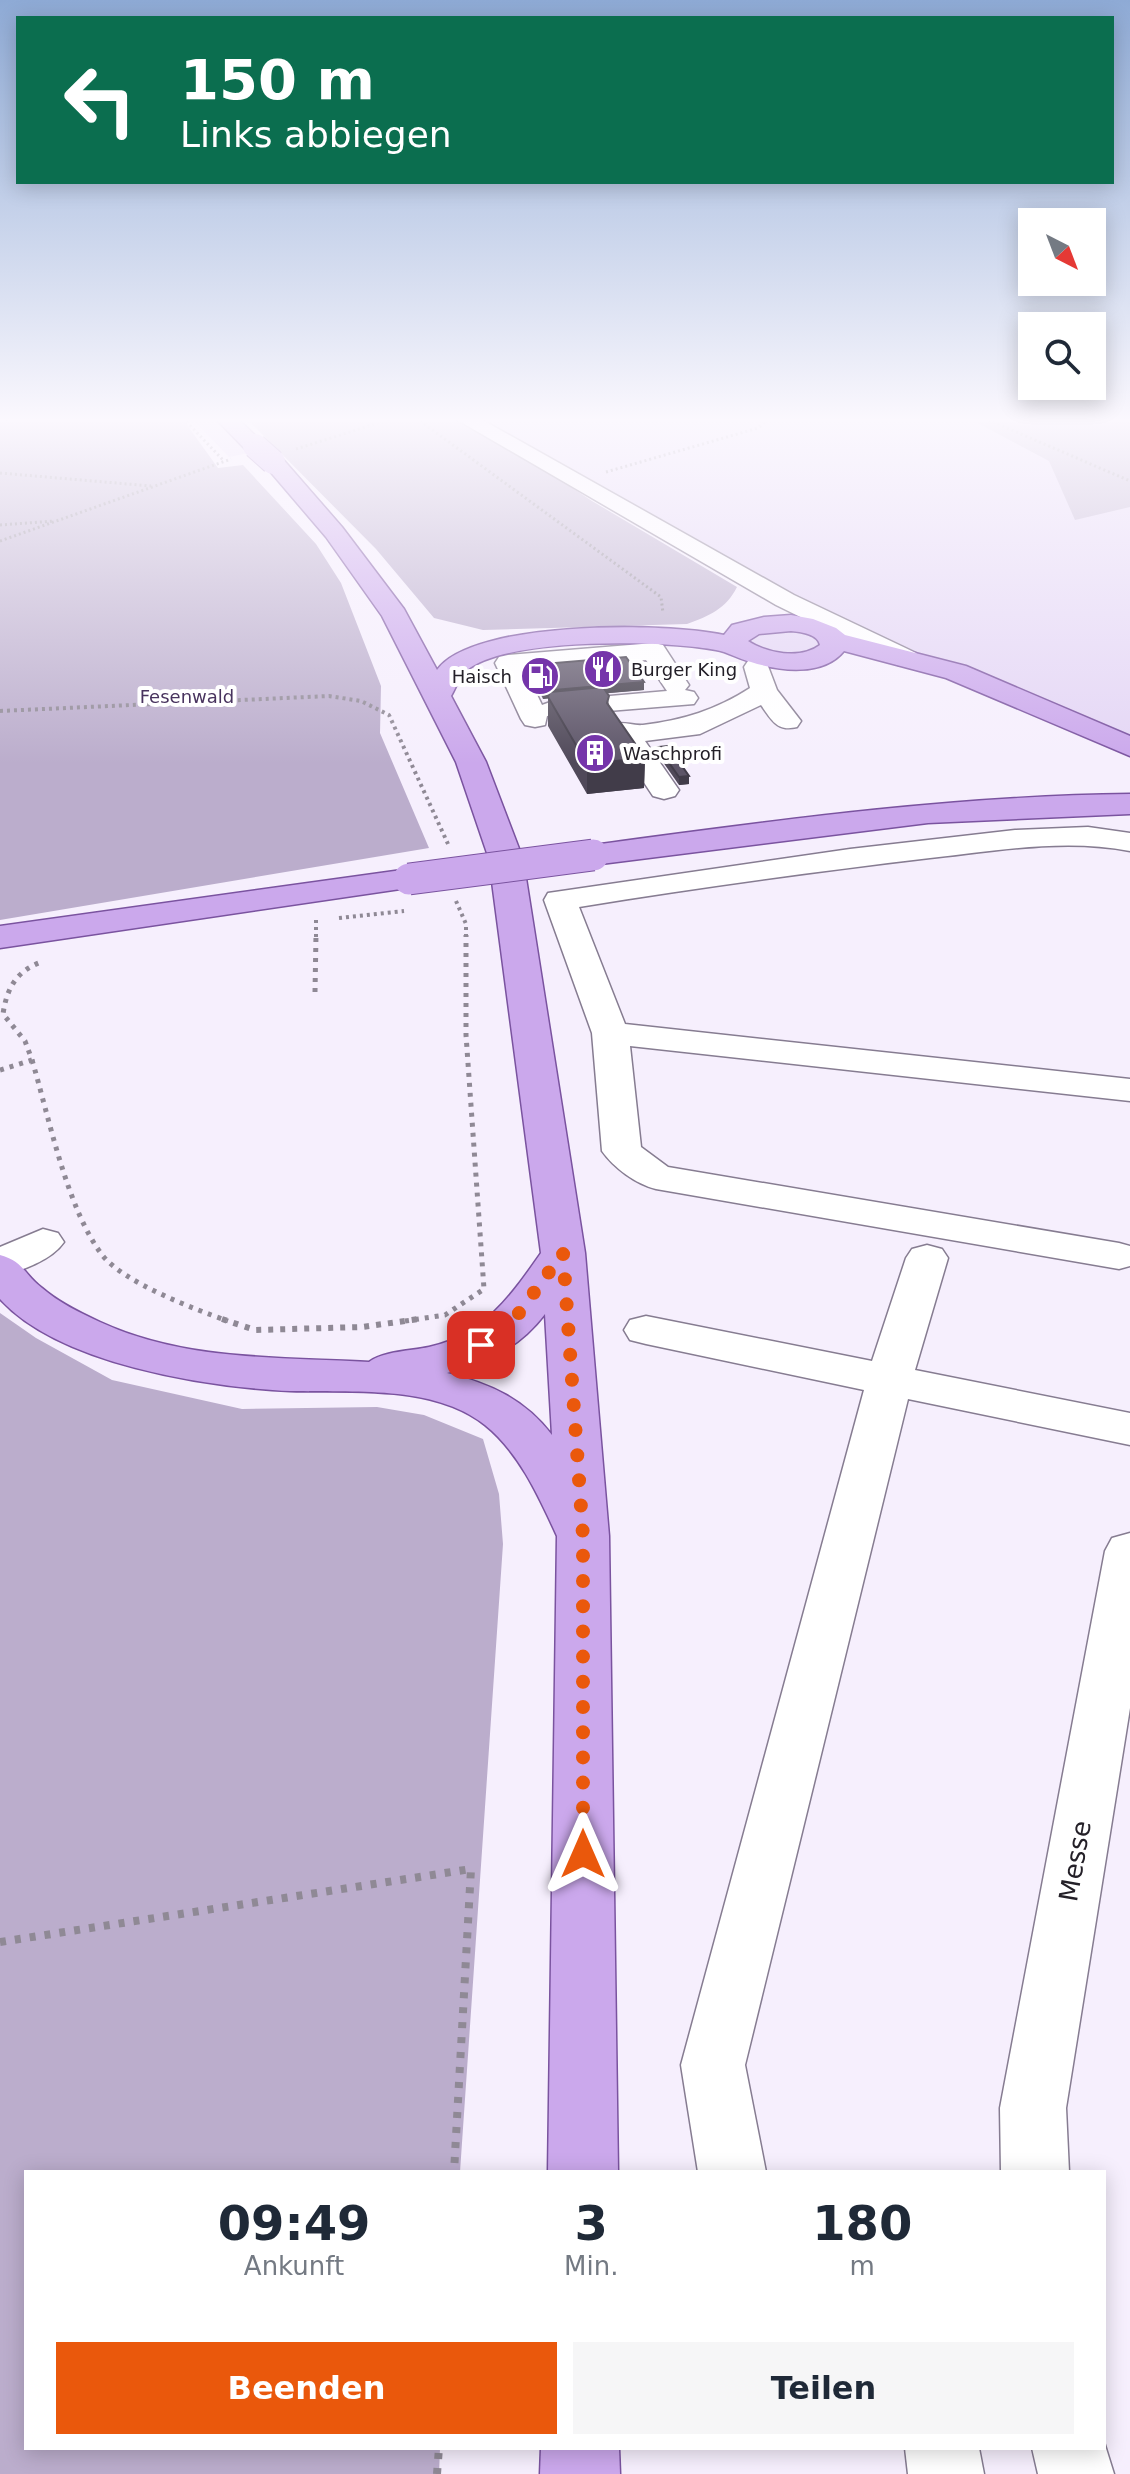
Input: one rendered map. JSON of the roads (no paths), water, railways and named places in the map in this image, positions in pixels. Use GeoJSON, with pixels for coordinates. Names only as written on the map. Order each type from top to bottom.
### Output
{"type":"FeatureCollection","features":[{"type":"Feature","properties":{"kind":"main road"},"geometry":{"type":"LineString","coordinates":[[335,533],[395,615],[438,694],[471,762],[506,859],[563,1253],[583,1536],[583,2170]]}},
{"type":"Feature","properties":{"kind":"main road"},"geometry":{"type":"LineString","coordinates":[[395,615],[443,633],[488,638],[666,633],[789,661],[830,648],[907,659],[956,672],[1119,742],[1130,759]]}},
{"type":"Feature","properties":{"kind":"main road"},"geometry":{"type":"LineString","coordinates":[[438,694],[458,663],[505,645],[583,638],[651,637],[696,639],[754,655],[807,626],[821,630],[830,648],[987,687]]}},
{"type":"Feature","properties":{"kind":"main road"},"geometry":{"type":"LineString","coordinates":[[0,937],[409,895],[593,855],[860,819],[980,809],[1130,804]]}},
{"type":"Feature","properties":{"kind":"main road"},"geometry":{"type":"LineString","coordinates":[[0,1269],[26,1300],[76,1330],[141,1355],[200,1367],[272,1374],[363,1374],[439,1362],[481,1345],[508,1328],[563,1253]]}},
{"type":"Feature","properties":{"kind":"main road"},"geometry":{"type":"LineString","coordinates":[[363,1374],[460,1393],[485,1401],[504,1414],[534,1443],[583,1536]]}},
{"type":"Feature","properties":{"kind":"main road"},"geometry":{"type":"LineString","coordinates":[[580,2450],[580,2474]]}},
{"type":"Feature","properties":{"kind":"street"},"geometry":{"type":"LineString","coordinates":[[668,533],[785,600],[907,659]]}},
{"type":"Feature","properties":{"kind":"street"},"geometry":{"type":"LineString","coordinates":[[664,790],[625,732],[690,728],[743,705],[754,655],[770,616],[768,604],[724,565]]}},
{"type":"Feature","properties":{"kind":"street"},"geometry":{"type":"LineString","coordinates":[[785,600],[807,626]]}},
{"type":"Feature","properties":{"kind":"street"},"geometry":{"type":"LineString","coordinates":[[654,651],[674,682],[530,709],[508,663],[654,651]]}},
{"type":"Feature","properties":{"kind":"street"},"geometry":{"type":"LineString","coordinates":[[754,655],[787,721]]}},
{"type":"Feature","properties":{"kind":"street"},"geometry":{"type":"LineString","coordinates":[[1119,1256],[656,1177],[622,1151],[610,1033],[560,900],[700,877],[995,841],[1084,837],[1130,842]]}},
{"type":"Feature","properties":{"kind":"street"},"geometry":{"type":"LineString","coordinates":[[610,1033],[1130,1090]]}},
{"type":"Feature","properties":{"kind":"street"},"geometry":{"type":"LineString","coordinates":[[0,1263],[43,1242]]}},
{"type":"Feature","properties":{"kind":"street"},"geometry":{"type":"LineString","coordinates":[[732,2170],[713,2065],[889,1381],[927,1258]]}},
{"type":"Feature","properties":{"kind":"street"},"geometry":{"type":"LineString","coordinates":[[646,1330],[1130,1429]]}},
{"type":"Feature","properties":{"kind":"street","name":"Messe"},"geometry":{"type":"LineString","coordinates":[[1035,2170],[1033,2108],[1130,1551]]}},
{"type":"Feature","properties":{"kind":"street"},"geometry":{"type":"LineString","coordinates":[[942,2450],[946,2474]]}},
{"type":"Feature","properties":{"kind":"street"},"geometry":{"type":"LineString","coordinates":[[1070,2450],[1076,2474]]}},
{"type":"Feature","properties":{"kind":"place","name":"Burger King"},"geometry":{"type":"Point","coordinates":[603,669]}},
{"type":"Feature","properties":{"kind":"place","name":"Haisch"},"geometry":{"type":"Point","coordinates":[540,676]}},
{"type":"Feature","properties":{"kind":"place","name":"Waschprofi"},"geometry":{"type":"Point","coordinates":[595,753]}},
{"type":"Feature","properties":{"kind":"park label","name":"Fesenwald"},"geometry":{"type":"Point","coordinates":[187,696]}}]}
